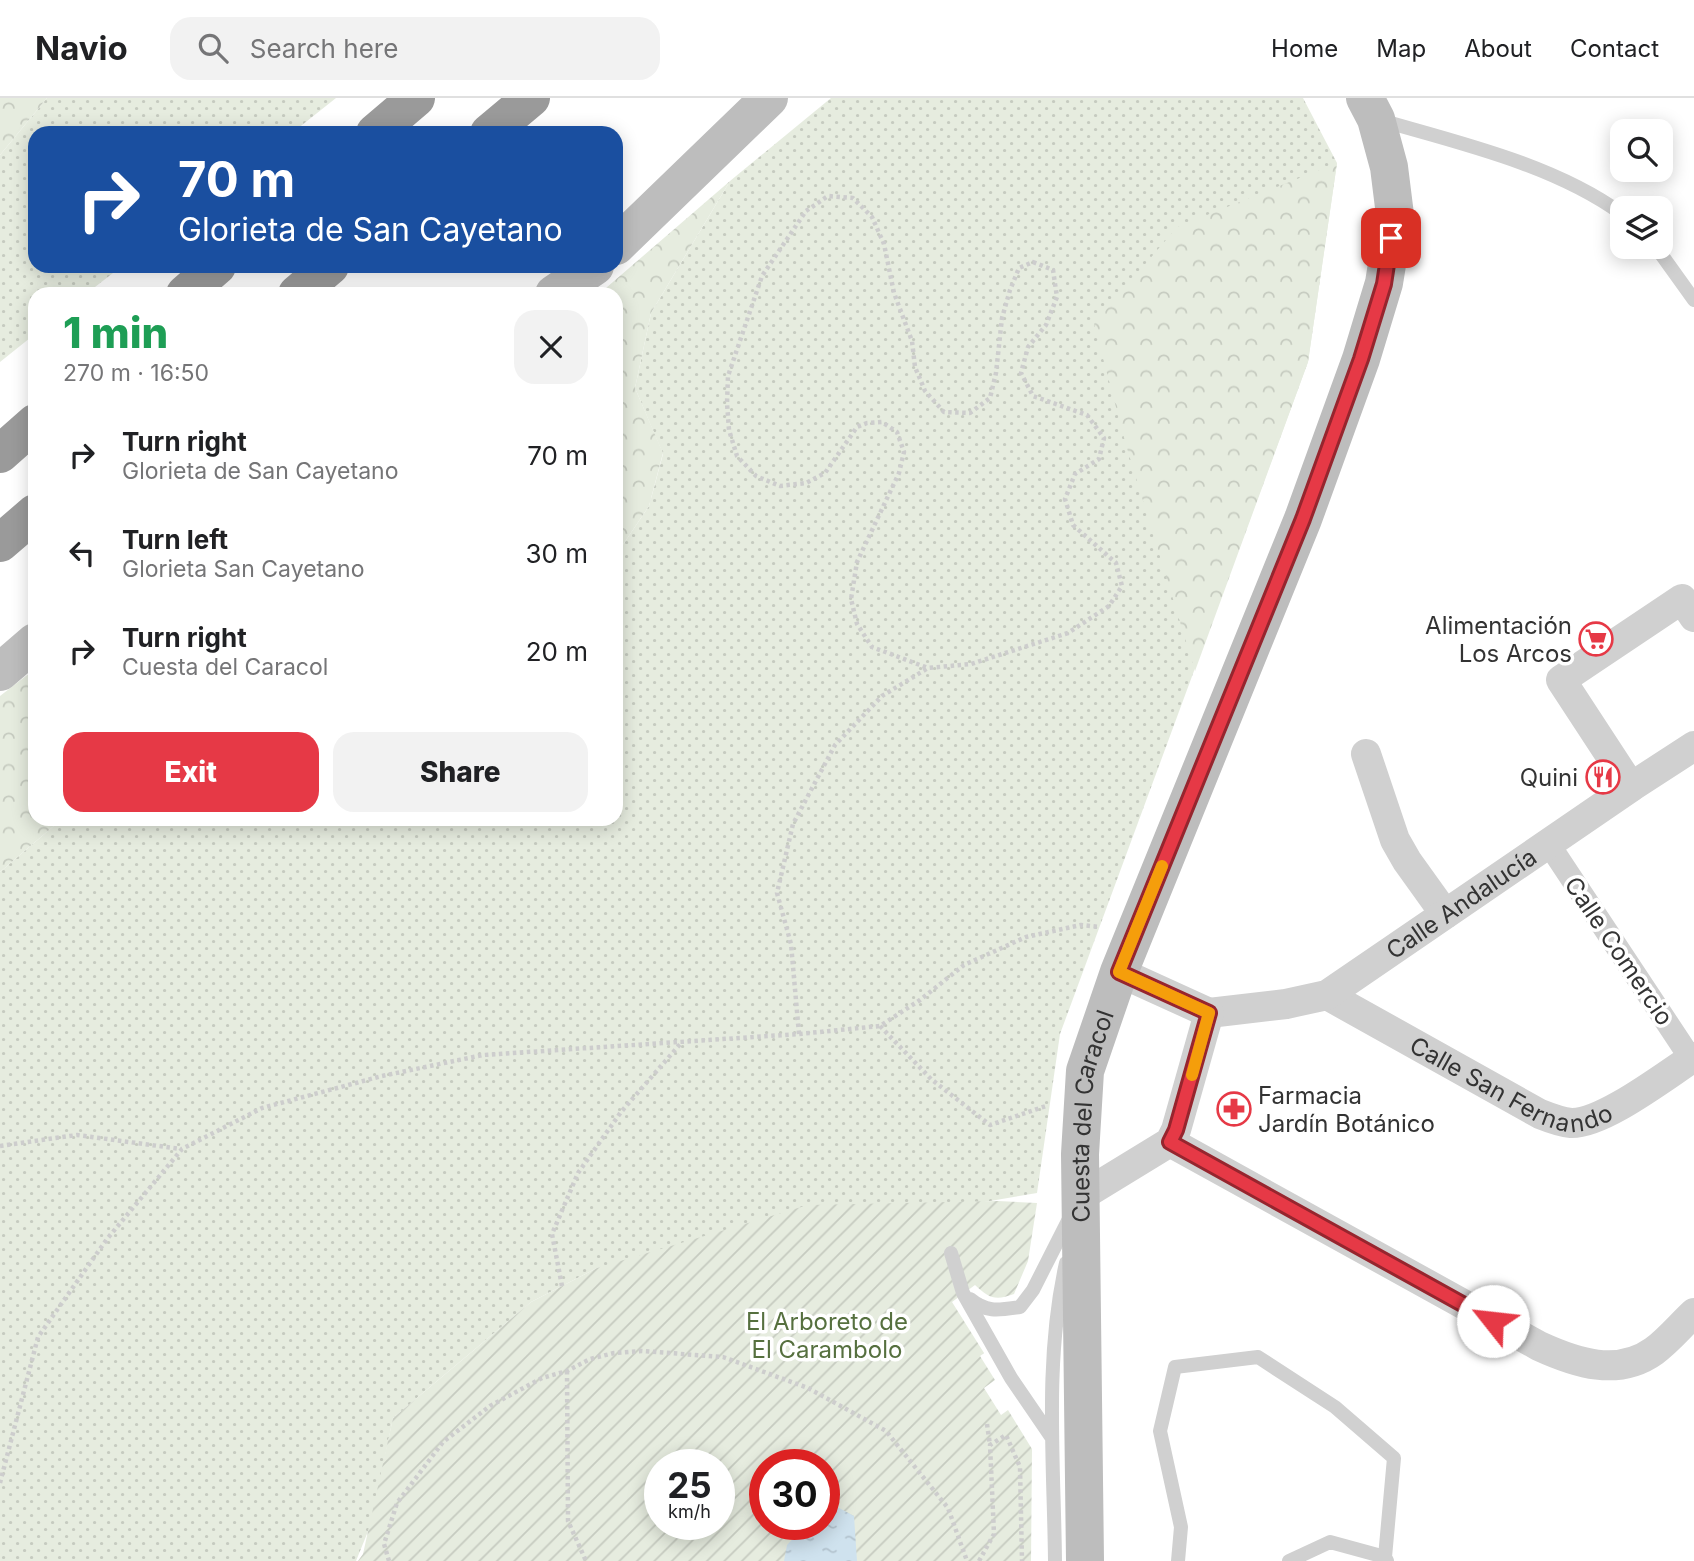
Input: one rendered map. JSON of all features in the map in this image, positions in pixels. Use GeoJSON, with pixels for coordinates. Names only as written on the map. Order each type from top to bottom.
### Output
{"type":"FeatureCollection","features":[{"type":"Feature","properties":{"kind":"highway"},"geometry":{"type":"LineString","coordinates":[[383,126],[416,98]]}},
{"type":"Feature","properties":{"kind":"highway"},"geometry":{"type":"LineString","coordinates":[[497,126],[531,98]]}},
{"type":"Feature","properties":{"kind":"highway"},"geometry":{"type":"LineString","coordinates":[[193,287],[209,273]]}},
{"type":"Feature","properties":{"kind":"highway"},"geometry":{"type":"LineString","coordinates":[[305,287],[322,273]]}},
{"type":"Feature","properties":{"kind":"highway"},"geometry":{"type":"LineString","coordinates":[[0,454],[28,430]]}},
{"type":"Feature","properties":{"kind":"highway"},"geometry":{"type":"LineString","coordinates":[[0,543],[28,519]]}},
{"type":"Feature","properties":{"kind":"main road"},"geometry":{"type":"LineString","coordinates":[[623,239],[769,98]]}},
{"type":"Feature","properties":{"kind":"main road","name":"Cuesta del Caracol"},"geometry":{"type":"LineString","coordinates":[[1085,1561],[1080,1154],[1085,1071],[1119,972],[1303,519],[1361,359],[1384,284],[1395,215],[1389,167],[1370,108]]}},
{"type":"Feature","properties":{"kind":"main road"},"geometry":{"type":"LineString","coordinates":[[564,287],[585,273]]}},
{"type":"Feature","properties":{"kind":"main road"},"geometry":{"type":"LineString","coordinates":[[0,672],[28,648]]}},
{"type":"Feature","properties":{"kind":"street"},"geometry":{"type":"LineString","coordinates":[[1631,787],[1561,680],[1682,599],[1694,617]]}},
{"type":"Feature","properties":{"kind":"street","name":"Calle Andalucía"},"geometry":{"type":"LineString","coordinates":[[1209,1013],[1286,1004],[1327,995],[1631,787],[1694,747]]}},
{"type":"Feature","properties":{"kind":"street"},"geometry":{"type":"LineString","coordinates":[[1366,754],[1395,840],[1446,914]]}},
{"type":"Feature","properties":{"kind":"street","name":"Calle Comercio"},"geometry":{"type":"LineString","coordinates":[[1548,844],[1692,1058]]}},
{"type":"Feature","properties":{"kind":"street"},"geometry":{"type":"LineString","coordinates":[[1080,1197],[1170,1142],[1176,1130],[1209,1013],[1119,972]]}},
{"type":"Feature","properties":{"kind":"street","name":"Calle San Fernando"},"geometry":{"type":"LineString","coordinates":[[1327,995],[1556,1121],[1573,1123],[1601,1116],[1692,1058]]}},
{"type":"Feature","properties":{"kind":"street"},"geometry":{"type":"LineString","coordinates":[[1170,1142],[1565,1358],[1612,1366],[1642,1359],[1657,1349],[1694,1312]]}},
{"type":"Feature","properties":{"kind":"lane"},"geometry":{"type":"LineString","coordinates":[[1370,108],[1553,176],[1610,206]]}},
{"type":"Feature","properties":{"kind":"lane"},"geometry":{"type":"LineString","coordinates":[[1665,259],[1694,300]]}},
{"type":"Feature","properties":{"kind":"lane"},"geometry":{"type":"LineString","coordinates":[[962,1293],[982,1308],[999,1310],[1020,1307],[1033,1290],[1080,1197]]}},
{"type":"Feature","properties":{"kind":"lane"},"geometry":{"type":"LineString","coordinates":[[1055,1561],[1053,1342],[1064,1271],[1080,1197]]}},
{"type":"Feature","properties":{"kind":"lane"},"geometry":{"type":"LineString","coordinates":[[951,1253],[962,1293],[1011,1378],[1052,1438]]}},
{"type":"Feature","properties":{"kind":"lane"},"geometry":{"type":"LineString","coordinates":[[1178,1561],[1181,1527],[1160,1431],[1175,1367],[1258,1357],[1335,1407],[1394,1458],[1386,1559],[1330,1542],[1289,1561]]}},
{"type":"Feature","properties":{"kind":"path"},"geometry":{"type":"LineString","coordinates":[[799,1034],[791,944],[777,893],[793,824],[835,745],[882,696],[928,668],[971,664],[1068,633],[1109,606],[1122,586],[1116,563],[1073,525],[1065,499],[1075,474],[1099,459],[1104,438],[1087,415],[1033,396],[1021,373],[1028,347],[1046,325],[1057,297],[1053,270],[1033,262],[1019,268],[1002,318],[996,373],[989,398],[970,414],[943,412],[925,391],[915,367],[912,341],[894,293],[884,244],[872,217],[853,198],[828,196],[806,211],[762,276],[728,376],[729,429],[737,456],[756,476],[780,486],[806,483],[825,473],[857,427],[882,422],[897,432],[904,452],[900,472],[857,562],[851,598],[857,624],[872,647],[928,668]]}},
{"type":"Feature","properties":{"kind":"path"},"geometry":{"type":"LineString","coordinates":[[0,1483],[38,1337],[107,1239],[182,1149],[262,1108],[382,1076],[483,1055],[880,1026],[920,1000],[964,965],[1026,937],[1081,925],[1136,930]]}},
{"type":"Feature","properties":{"kind":"path"},"geometry":{"type":"LineString","coordinates":[[880,1026],[931,1079],[989,1125],[1083,1093]]}},
{"type":"Feature","properties":{"kind":"path"},"geometry":{"type":"LineString","coordinates":[[562,1286],[552,1234],[578,1172],[621,1112],[682,1041]]}},
{"type":"Feature","properties":{"kind":"path"},"geometry":{"type":"LineString","coordinates":[[0,1146],[77,1135],[182,1149]]}},
{"type":"Feature","properties":{"kind":"path"},"geometry":{"type":"LineString","coordinates":[[389,1561],[384,1544],[397,1503],[443,1442],[490,1406],[542,1378],[567,1371],[590,1359],[614,1353],[642,1351],[723,1357],[808,1388],[886,1431],[948,1508],[967,1561]]}},
{"type":"Feature","properties":{"kind":"path"},"geometry":{"type":"LineString","coordinates":[[567,1371],[568,1521],[586,1561]]}},
{"type":"Feature","properties":{"kind":"path"},"geometry":{"type":"LineString","coordinates":[[979,1561],[994,1535],[987,1424]]}},
{"type":"Feature","properties":{"kind":"path"},"geometry":{"type":"LineString","coordinates":[[990,1445],[1006,1435],[1020,1467],[1021,1561]]}},
{"type":"Feature","properties":{"kind":"green space"},"geometry":{"type":"Polygon","coordinates":[[[0,98],[47,98],[0,155],[0,98]]]}},
{"type":"Feature","properties":{"kind":"green space"},"geometry":{"type":"Polygon","coordinates":[[[47,98],[336,98],[301,126],[28,126],[28,273],[113,273],[95,287],[28,287],[28,340],[0,362],[0,155],[47,98]]]}},
{"type":"Feature","properties":{"kind":"green space"},"geometry":{"type":"Polygon","coordinates":[[[831,98],[1303,98],[1337,163],[1308,362],[1060,1034],[1037,1193],[597,1268],[531,1302],[393,1418],[371,1524],[356,1561],[0,1561],[0,872],[54,826],[623,826],[623,545],[649,506],[663,454],[635,388],[651,313],[730,181],[831,98]]]}},
{"type":"Feature","properties":{"kind":"green space"},"geometry":{"type":"Polygon","coordinates":[[[1337,163],[1308,362],[1195,671],[1126,445],[1094,324],[1177,227],[1337,163]]]}},
{"type":"Feature","properties":{"kind":"green space"},"geometry":{"type":"Polygon","coordinates":[[[730,181],[651,313],[635,388],[663,453],[649,506],[623,545],[623,287],[607,287],[730,181]]]}},
{"type":"Feature","properties":{"kind":"green space"},"geometry":{"type":"Polygon","coordinates":[[[28,674],[28,826],[54,826],[0,872],[0,696],[28,674]]]}},
{"type":"Feature","properties":{"kind":"green space","name":"El Arboreto de El Carambolo"},"geometry":{"type":"Polygon","coordinates":[[[998,1201],[1037,1203],[1028,1261],[1014,1294],[993,1297],[975,1285],[952,1302],[984,1353],[980,1356],[995,1380],[984,1388],[1001,1415],[1008,1410],[1032,1449],[1031,1561],[358,1561],[363,1554],[393,1418],[531,1302],[597,1268],[808,1205],[998,1201]]]}},
{"type":"Feature","properties":{"kind":"water"},"geometry":{"type":"Polygon","coordinates":[[[840,1508],[854,1516],[857,1561],[784,1561],[787,1545],[792,1540],[840,1540],[840,1508]]]}},
{"type":"Feature","properties":{"kind":"slow traffic"},"geometry":{"type":"LineString","coordinates":[[1162,866],[1119,972],[1209,1013],[1192,1075]]}},
{"type":"Feature","properties":{"kind":"place","name":"Alimentación Los Arcos"},"geometry":{"type":"Point","coordinates":[1596,639]}},
{"type":"Feature","properties":{"kind":"place","name":"Quini"},"geometry":{"type":"Point","coordinates":[1603,777]}},
{"type":"Feature","properties":{"kind":"place","name":"Farmacia Jardín Botánico"},"geometry":{"type":"Point","coordinates":[1234,1109]}},
{"type":"Feature","properties":{"kind":"route"},"geometry":{"type":"LineString","coordinates":[[1391,238],[1384,284],[1361,359],[1303,519],[1119,972],[1209,1013],[1176,1130],[1170,1142],[1493,1321]]}}]}
